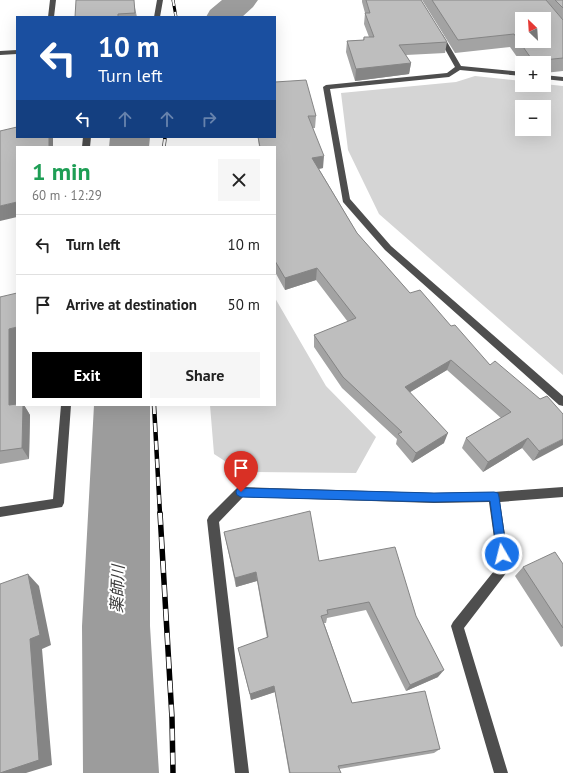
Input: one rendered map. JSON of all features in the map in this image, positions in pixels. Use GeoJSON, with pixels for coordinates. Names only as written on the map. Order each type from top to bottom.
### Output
{"type":"FeatureCollection","features":[{"type":"Feature","properties":{"kind":"street"},"geometry":{"type":"LineString","coordinates":[[51,16],[53,0]]}},
{"type":"Feature","properties":{"kind":"street"},"geometry":{"type":"LineString","coordinates":[[157,16],[160,0]]}},
{"type":"Feature","properties":{"kind":"street"},"geometry":{"type":"LineString","coordinates":[[436,30],[459,68]]}},
{"type":"Feature","properties":{"kind":"street"},"geometry":{"type":"LineString","coordinates":[[0,53],[16,52]]}},
{"type":"Feature","properties":{"kind":"street"},"geometry":{"type":"LineString","coordinates":[[515,73],[459,68],[449,75],[326,87],[346,200],[388,248],[563,402]]}},
{"type":"Feature","properties":{"kind":"street"},"geometry":{"type":"LineString","coordinates":[[551,78],[563,79]]}},
{"type":"Feature","properties":{"kind":"street"},"geometry":{"type":"LineString","coordinates":[[0,512],[58,503],[66,406]]}},
{"type":"Feature","properties":{"kind":"street"},"geometry":{"type":"LineString","coordinates":[[242,773],[213,520],[241,492],[434,498],[494,497],[563,492]]}},
{"type":"Feature","properties":{"kind":"street"},"geometry":{"type":"LineString","coordinates":[[494,497],[504,568],[457,626],[501,773]]}},
{"type":"Feature","properties":{"kind":"shaded area"},"geometry":{"type":"Polygon","coordinates":[[[475,76],[515,80],[515,92],[551,92],[551,85],[563,86],[563,375],[379,214],[348,150],[341,93],[456,82],[475,76]]]}},
{"type":"Feature","properties":{"kind":"shaded area"},"geometry":{"type":"Polygon","coordinates":[[[276,300],[326,386],[376,437],[356,473],[242,472],[214,454],[210,406],[276,406],[276,300]]]}},
{"type":"Feature","properties":{"kind":"building"},"geometry":{"type":"Polygon","coordinates":[[[76,0],[134,0],[135,13],[118,14],[118,16],[75,16],[76,0]]]}},
{"type":"Feature","properties":{"kind":"building"},"geometry":{"type":"Polygon","coordinates":[[[366,0],[421,0],[447,42],[399,45],[411,63],[356,69],[347,41],[364,40],[364,37],[374,37],[365,13],[370,13],[366,0]]]}},
{"type":"Feature","properties":{"kind":"building"},"geometry":{"type":"Polygon","coordinates":[[[432,0],[546,0],[563,20],[563,58],[551,59],[551,56],[529,56],[524,48],[551,48],[551,12],[515,12],[515,35],[514,34],[458,40],[432,0]]]}},
{"type":"Feature","properties":{"kind":"building"},"geometry":{"type":"Polygon","coordinates":[[[555,0],[563,0],[563,8],[555,0]]]}},
{"type":"Feature","properties":{"kind":"building"},"geometry":{"type":"Polygon","coordinates":[[[306,80],[316,116],[308,116],[324,156],[312,158],[357,233],[410,293],[420,290],[451,326],[455,325],[490,365],[495,361],[540,399],[547,396],[563,414],[563,439],[539,451],[528,438],[488,462],[466,438],[511,412],[451,360],[405,387],[448,433],[416,453],[398,434],[402,432],[343,377],[314,335],[356,318],[317,268],[285,278],[276,263],[276,146],[260,146],[258,138],[276,138],[276,82],[306,80]]]}},
{"type":"Feature","properties":{"kind":"building"},"geometry":{"type":"Polygon","coordinates":[[[16,127],[16,138],[49,138],[49,146],[16,146],[16,202],[0,206],[0,131],[16,127]]]}},
{"type":"Feature","properties":{"kind":"building"},"geometry":{"type":"Polygon","coordinates":[[[16,293],[16,327],[9,329],[9,405],[16,404],[16,406],[23,406],[22,448],[0,451],[0,297],[16,293]]]}},
{"type":"Feature","properties":{"kind":"building"},"geometry":{"type":"Polygon","coordinates":[[[310,511],[319,561],[395,547],[416,616],[444,670],[410,685],[369,602],[327,610],[328,614],[321,616],[352,703],[425,691],[440,749],[338,766],[341,773],[290,773],[274,686],[250,694],[238,648],[268,637],[256,572],[235,578],[224,532],[310,511]]]}},
{"type":"Feature","properties":{"kind":"building"},"geometry":{"type":"Polygon","coordinates":[[[555,552],[563,564],[563,628],[523,567],[555,552]]]}},
{"type":"Feature","properties":{"kind":"building"},"geometry":{"type":"Polygon","coordinates":[[[28,574],[40,635],[30,639],[39,760],[0,773],[0,584],[28,574]]]}},
{"type":"Feature","properties":{"kind":"waterway","name":"薬師川"},"geometry":{"type":"LineString","coordinates":[[223,16],[242,0]]}},
{"type":"Feature","properties":{"kind":"waterway","name":"薬師川"},"geometry":{"type":"LineString","coordinates":[[129,146],[130,138]]}},
{"type":"Feature","properties":{"kind":"waterway","name":"薬師川"},"geometry":{"type":"LineString","coordinates":[[121,773],[116,626],[122,406]]}},
{"type":"Feature","properties":{"kind":"railway"},"geometry":{"type":"LineString","coordinates":[[173,0],[176,16]]}},
{"type":"Feature","properties":{"kind":"railway"},"geometry":{"type":"LineString","coordinates":[[164,146],[165,138]]}},
{"type":"Feature","properties":{"kind":"railway"},"geometry":{"type":"LineString","coordinates":[[154,406],[160,514]]}},
{"type":"Feature","properties":{"kind":"railway"},"geometry":{"type":"LineString","coordinates":[[160,513],[172,718],[173,773]]}},
{"type":"Feature","properties":{"kind":"route"},"geometry":{"type":"LineString","coordinates":[[241,492],[434,498],[494,497],[502,554]]}}]}
